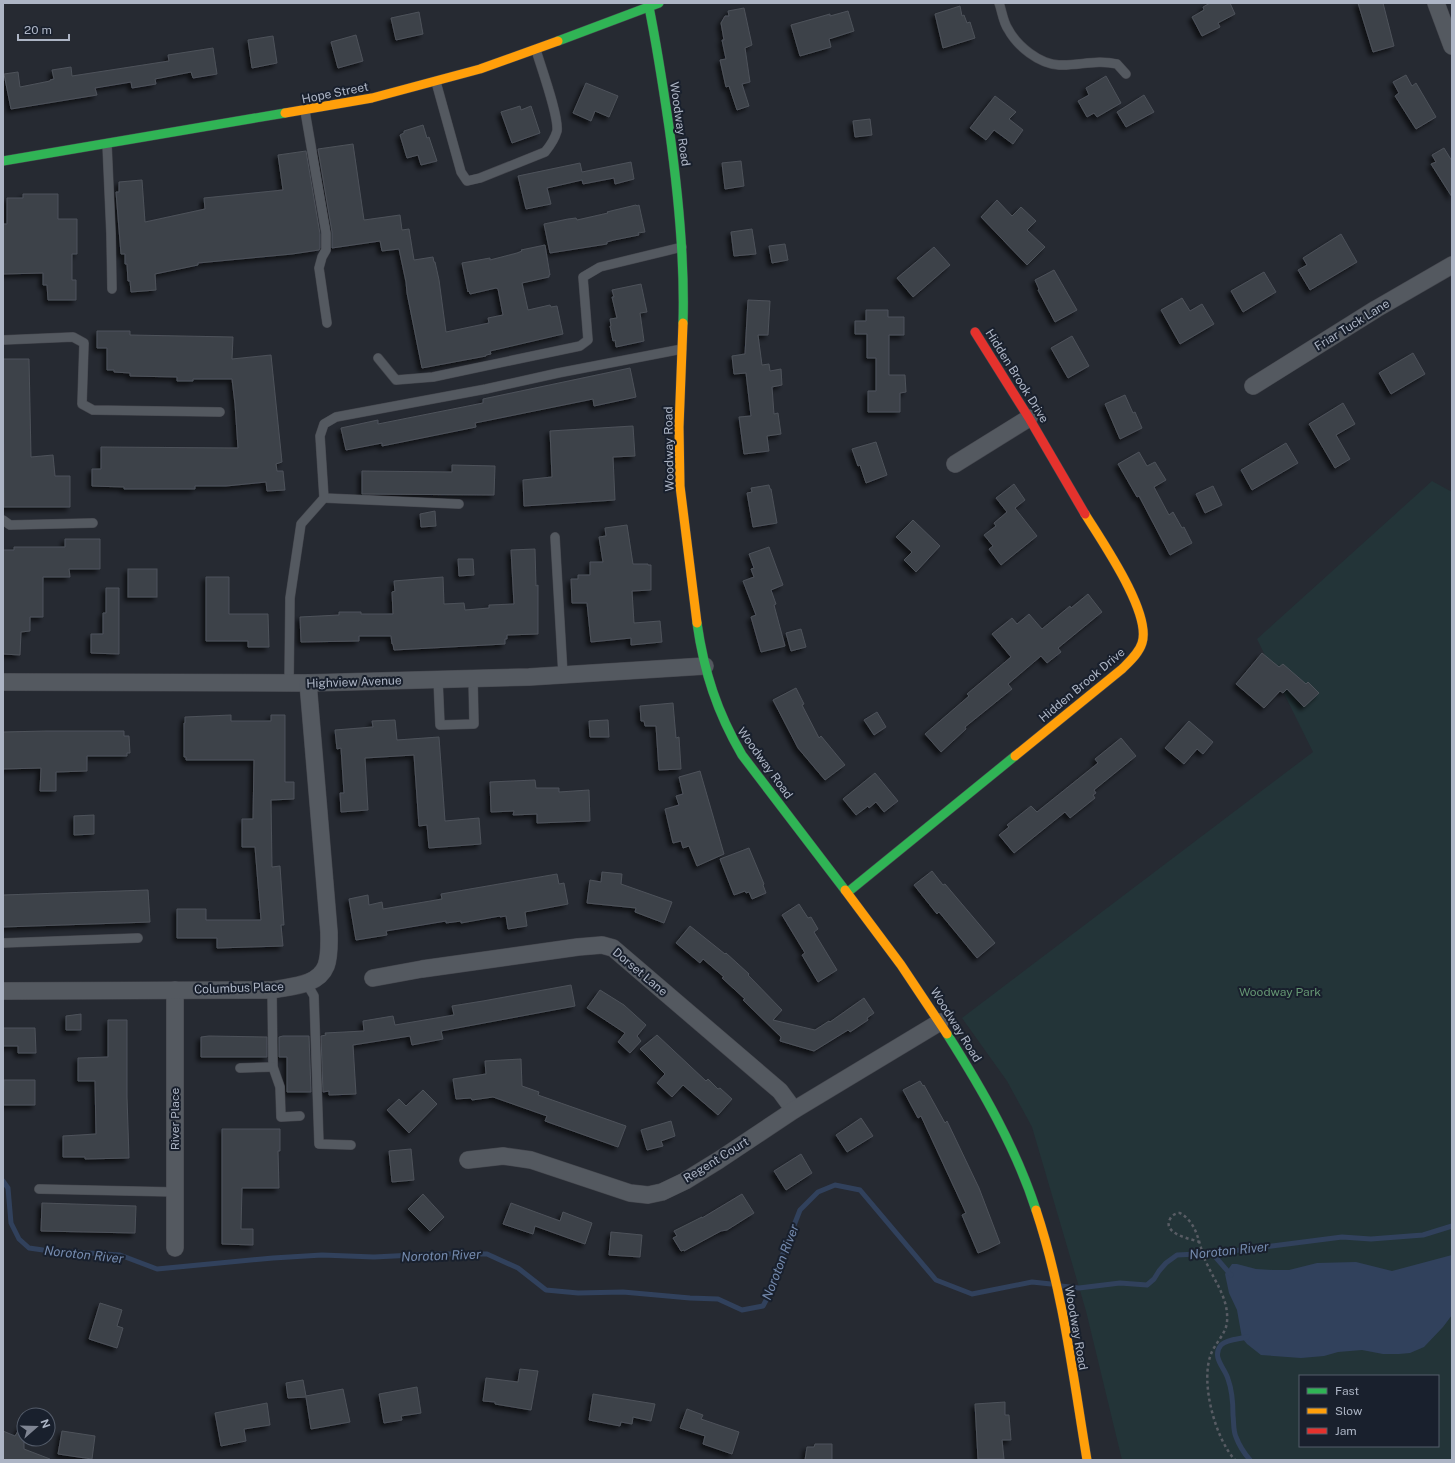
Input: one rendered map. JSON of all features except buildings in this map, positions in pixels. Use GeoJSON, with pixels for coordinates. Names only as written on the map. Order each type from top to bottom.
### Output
{"type":"FeatureCollection","features":[{"type":"Feature","properties":{"kind":"street","name":"Hope Street"},"geometry":{"type":"LineString","coordinates":[[3,161],[372,98],[480,70],[659,3]]}},
{"type":"Feature","properties":{"kind":"street"},"geometry":{"type":"LineString","coordinates":[[1436,3],[1452,46]]}},
{"type":"Feature","properties":{"kind":"street","name":"Woodway Road"},"geometry":{"type":"LineString","coordinates":[[649,7],[658,52],[674,169],[682,247],[684,294],[679,427],[680,486],[698,628],[705,666],[718,708],[735,744],[911,977],[980,1088],[1008,1140],[1023,1174],[1044,1234],[1054,1274],[1087,1460]]}},
{"type":"Feature","properties":{"kind":"street","name":"Friar Tuck Lane"},"geometry":{"type":"LineString","coordinates":[[1253,386],[1376,309],[1452,265]]}},
{"type":"Feature","properties":{"kind":"street","name":"Hidden Brook Drive"},"geometry":{"type":"LineString","coordinates":[[848,892],[1126,665],[1134,658],[1143,642],[1143,622],[1132,593],[1029,418],[975,332]]}},
{"type":"Feature","properties":{"kind":"street"},"geometry":{"type":"LineString","coordinates":[[955,464],[1029,418]]}},
{"type":"Feature","properties":{"kind":"street","name":"Highview Avenue"},"geometry":{"type":"LineString","coordinates":[[3,682],[308,683],[563,675],[705,666]]}},
{"type":"Feature","properties":{"kind":"street","name":"Columbus Place"},"geometry":{"type":"LineString","coordinates":[[3,991],[272,990],[307,984],[319,977],[326,966],[329,955],[329,932],[308,683]]}},
{"type":"Feature","properties":{"kind":"street","name":"Dorset Lane"},"geometry":{"type":"LineString","coordinates":[[373,978],[578,947],[602,945],[613,948],[780,1091],[794,1110]]}},
{"type":"Feature","properties":{"kind":"street","name":"River Place"},"geometry":{"type":"LineString","coordinates":[[174,990],[176,1192],[175,1248]]}},
{"type":"Feature","properties":{"kind":"street","name":"Regent Court"},"geometry":{"type":"LineString","coordinates":[[468,1160],[503,1156],[531,1160],[630,1193],[648,1195],[662,1192],[685,1181],[794,1110],[940,1022]]}},
{"type":"Feature","properties":{"kind":"lane"},"geometry":{"type":"LineString","coordinates":[[1000,3],[1007,28],[1013,38],[1027,52],[1048,62],[1059,65],[1105,61],[1117,64],[1126,74]]}},
{"type":"Feature","properties":{"kind":"lane"},"geometry":{"type":"LineString","coordinates":[[436,82],[461,172],[467,181],[480,178],[545,152],[550,146],[557,130],[556,116],[536,50]]}},
{"type":"Feature","properties":{"kind":"lane"},"geometry":{"type":"LineString","coordinates":[[305,110],[326,233],[326,250],[319,268],[327,323]]}},
{"type":"Feature","properties":{"kind":"lane"},"geometry":{"type":"LineString","coordinates":[[107,144],[112,289]]}},
{"type":"Feature","properties":{"kind":"lane"},"geometry":{"type":"LineString","coordinates":[[378,358],[396,380],[433,377],[580,346],[588,340],[584,277],[600,267],[682,247]]}},
{"type":"Feature","properties":{"kind":"lane"},"geometry":{"type":"LineString","coordinates":[[3,340],[73,337],[84,343],[82,404],[93,410],[220,412]]}},
{"type":"Feature","properties":{"kind":"lane"},"geometry":{"type":"LineString","coordinates":[[289,683],[290,598],[301,524],[324,498],[320,436],[324,424],[336,417],[486,389],[558,373],[682,349]]}},
{"type":"Feature","properties":{"kind":"lane"},"geometry":{"type":"LineString","coordinates":[[324,498],[459,504]]}},
{"type":"Feature","properties":{"kind":"lane"},"geometry":{"type":"LineString","coordinates":[[3,520],[10,525],[93,524]]}},
{"type":"Feature","properties":{"kind":"lane"},"geometry":{"type":"LineString","coordinates":[[555,537],[563,675]]}},
{"type":"Feature","properties":{"kind":"lane"},"geometry":{"type":"LineString","coordinates":[[438,679],[440,725],[453,725],[474,724],[473,678]]}},
{"type":"Feature","properties":{"kind":"lane"},"geometry":{"type":"LineString","coordinates":[[3,943],[138,938]]}},
{"type":"Feature","properties":{"kind":"lane"},"geometry":{"type":"LineString","coordinates":[[307,984],[314,996],[319,1144],[351,1144]]}},
{"type":"Feature","properties":{"kind":"lane"},"geometry":{"type":"LineString","coordinates":[[272,990],[273,1067],[280,1087],[281,1116],[300,1116]]}},
{"type":"Feature","properties":{"kind":"lane"},"geometry":{"type":"LineString","coordinates":[[240,1068],[273,1067]]}},
{"type":"Feature","properties":{"kind":"lane"},"geometry":{"type":"LineString","coordinates":[[39,1189],[176,1192]]}},
{"type":"Feature","properties":{"kind":"path"},"geometry":{"type":"LineString","coordinates":[[1200,1242],[1173,1233],[1168,1225],[1171,1217],[1177,1213],[1183,1214],[1190,1221],[1197,1232],[1200,1242],[1201,1248],[1206,1262],[1223,1296],[1228,1314],[1227,1324],[1222,1336],[1213,1350],[1209,1362],[1207,1378],[1212,1412],[1222,1442],[1235,1460]]}},
{"type":"Feature","properties":{"kind":"green space","name":"Woodway Park"},"geometry":{"type":"Polygon","coordinates":[[[1432,481],[1452,492],[1452,1460],[1122,1460],[1086,1311],[1032,1127],[1007,1081],[962,1018],[1313,752],[1257,639],[1432,481]]]}},
{"type":"Feature","properties":{"kind":"water"},"geometry":{"type":"Polygon","coordinates":[[[1452,1255],[1452,1315],[1424,1347],[1410,1353],[1399,1354],[1383,1354],[1362,1350],[1301,1358],[1261,1355],[1242,1338],[1237,1310],[1229,1293],[1225,1274],[1232,1264],[1256,1269],[1289,1270],[1317,1263],[1356,1262],[1392,1271],[1452,1255]]]}},
{"type":"Feature","properties":{"kind":"waterway","name":"Noroton River"},"geometry":{"type":"LineString","coordinates":[[3,1181],[8,1188],[11,1223],[19,1239],[29,1248],[120,1255],[157,1269],[322,1255],[374,1257],[434,1254],[487,1254],[518,1268],[546,1290],[578,1293],[623,1292],[718,1299],[742,1310],[763,1306],[772,1289],[777,1269],[800,1210],[818,1192],[835,1185],[860,1190],[936,1280],[972,1294],[1032,1282],[1051,1284]]}},
{"type":"Feature","properties":{"kind":"waterway","name":"Noroton River"},"geometry":{"type":"LineString","coordinates":[[1061,1286],[1079,1288],[1120,1283],[1147,1285],[1154,1279],[1166,1263],[1177,1255],[1217,1253],[1342,1237],[1371,1239],[1423,1235],[1452,1226]]}},
{"type":"Feature","properties":{"kind":"waterway"},"geometry":{"type":"LineString","coordinates":[[1212,1253],[1231,1275]]}},
{"type":"Feature","properties":{"kind":"waterway"},"geometry":{"type":"LineString","coordinates":[[1247,1337],[1230,1340],[1224,1343],[1218,1349],[1217,1354],[1230,1388],[1235,1434],[1240,1446],[1250,1460]]}},
{"type":"Feature","properties":{"kind":"traffic: fast"},"geometry":{"type":"LineString","coordinates":[[558,41],[659,3]]}},
{"type":"Feature","properties":{"kind":"traffic: fast"},"geometry":{"type":"LineString","coordinates":[[649,7],[667,112],[678,200],[682,249],[683,323]]}},
{"type":"Feature","properties":{"kind":"traffic: fast"},"geometry":{"type":"LineString","coordinates":[[3,161],[285,113]]}},
{"type":"Feature","properties":{"kind":"traffic: fast"},"geometry":{"type":"LineString","coordinates":[[697,623],[703,658],[708,675],[725,723],[733,739],[742,755],[845,890]]}},
{"type":"Feature","properties":{"kind":"traffic: fast"},"geometry":{"type":"LineString","coordinates":[[848,892],[1015,756]]}},
{"type":"Feature","properties":{"kind":"traffic: fast"},"geometry":{"type":"LineString","coordinates":[[947,1034],[997,1119],[1019,1164],[1036,1210]]}},
{"type":"Feature","properties":{"kind":"traffic: slow"},"geometry":{"type":"LineString","coordinates":[[285,113],[372,98],[480,69],[558,41]]}},
{"type":"Feature","properties":{"kind":"traffic: slow"},"geometry":{"type":"LineString","coordinates":[[683,323],[679,427],[680,486],[697,623]]}},
{"type":"Feature","properties":{"kind":"traffic: slow"},"geometry":{"type":"LineString","coordinates":[[1015,756],[1122,669],[1141,647],[1143,630],[1140,614],[1133,596],[1113,558],[1085,514]]}},
{"type":"Feature","properties":{"kind":"traffic: slow"},"geometry":{"type":"LineString","coordinates":[[845,890],[901,965],[947,1034]]}},
{"type":"Feature","properties":{"kind":"traffic: slow"},"geometry":{"type":"LineString","coordinates":[[1036,1210],[1053,1271],[1060,1303],[1072,1365],[1087,1460]]}},
{"type":"Feature","properties":{"kind":"traffic: jam"},"geometry":{"type":"LineString","coordinates":[[975,332],[1029,418],[1085,514]]}}]}
